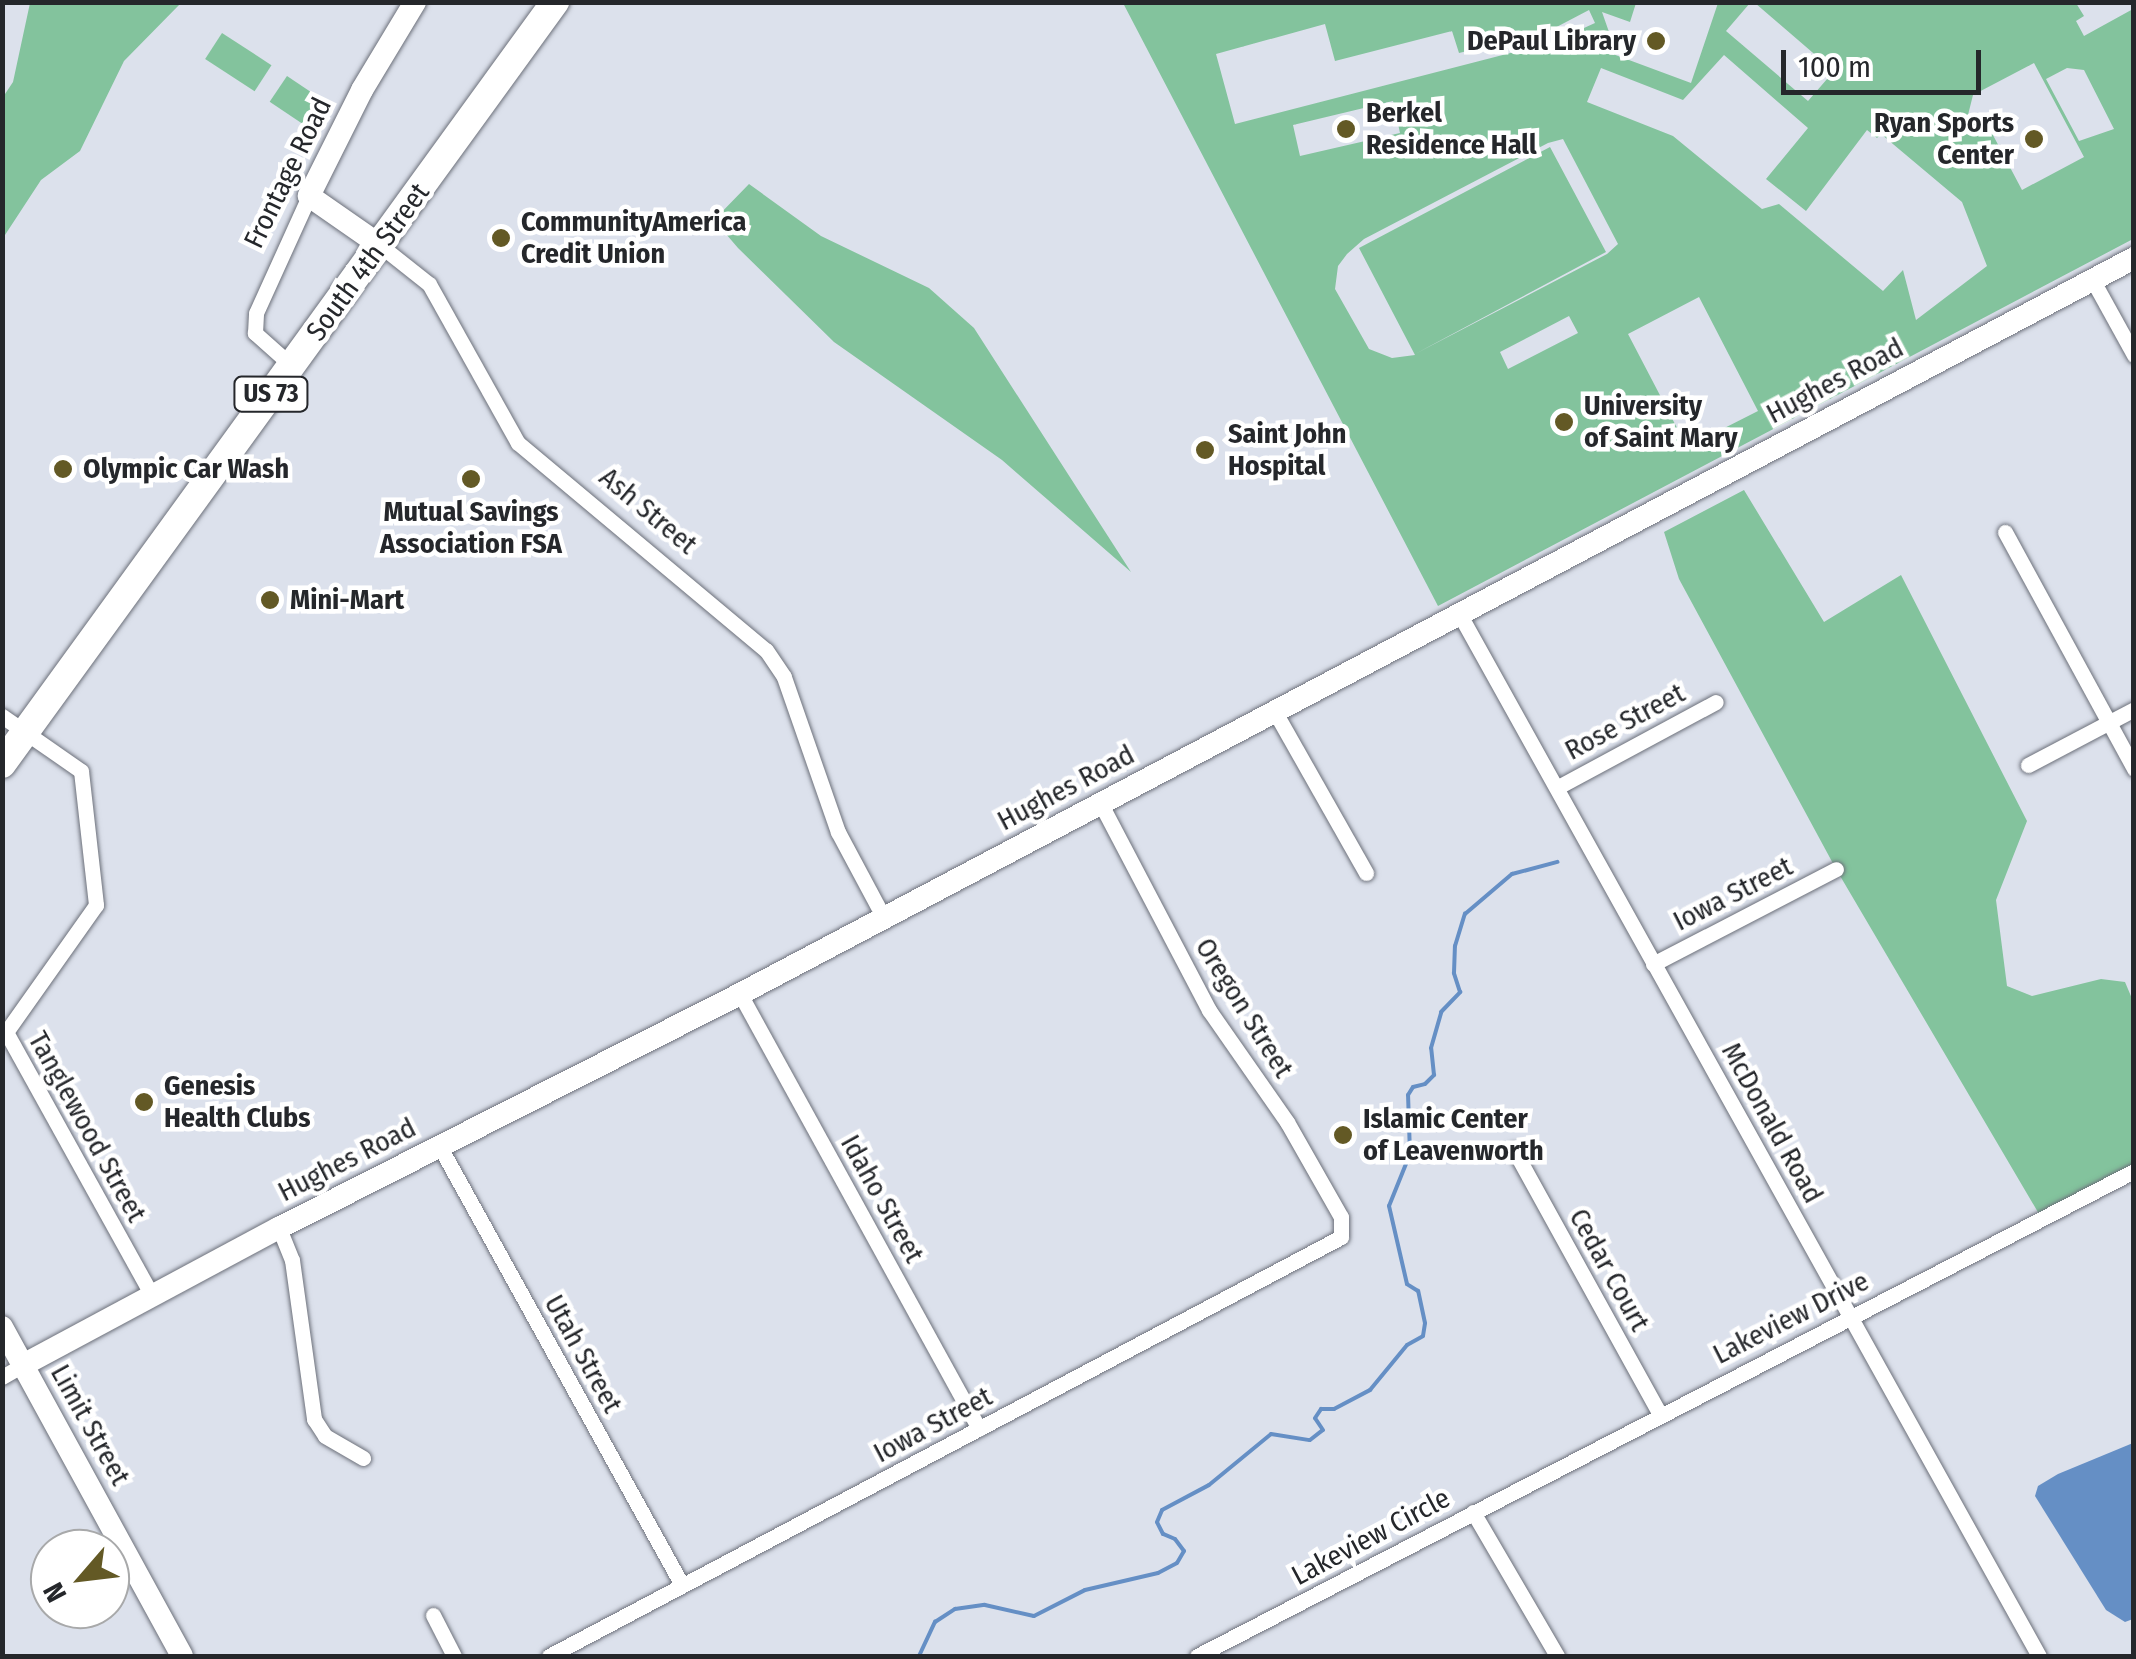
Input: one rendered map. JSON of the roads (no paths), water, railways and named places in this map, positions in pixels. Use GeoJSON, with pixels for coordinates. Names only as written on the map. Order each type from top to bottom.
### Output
{"type":"FeatureCollection","features":[{"type":"Feature","properties":{"kind":"highway","name":"South 4th Street"},"geometry":{"type":"LineString","coordinates":[[2,764],[381,246],[554,2]]}},
{"type":"Feature","properties":{"kind":"street","name":"Frontage Road"},"geometry":{"type":"LineString","coordinates":[[292,366],[255,334],[256,313],[362,90],[415,2]]}},
{"type":"Feature","properties":{"kind":"street","name":"Ash Street"},"geometry":{"type":"LineString","coordinates":[[310,196],[428,284],[518,443],[766,650],[784,676],[838,832],[884,918]]}},
{"type":"Feature","properties":{"kind":"street","name":"Hughes Road"},"geometry":{"type":"LineString","coordinates":[[13,1371],[280,1228],[740,994],[2134,258]]}},
{"type":"Feature","properties":{"kind":"street"},"geometry":{"type":"LineString","coordinates":[[2092,280],[2134,355]]}},
{"type":"Feature","properties":{"kind":"street"},"geometry":{"type":"LineString","coordinates":[[2005,532],[2134,769]]}},
{"type":"Feature","properties":{"kind":"street","name":"McDonald Road"},"geometry":{"type":"LineString","coordinates":[[1460,616],[2038,1656]]}},
{"type":"Feature","properties":{"kind":"street","name":"Rose Street"},"geometry":{"type":"LineString","coordinates":[[1558,787],[1716,702]]}},
{"type":"Feature","properties":{"kind":"street"},"geometry":{"type":"LineString","coordinates":[[2028,765],[2134,709]]}},
{"type":"Feature","properties":{"kind":"street"},"geometry":{"type":"LineString","coordinates":[[1275,712],[1366,874]]}},
{"type":"Feature","properties":{"kind":"street"},"geometry":{"type":"LineString","coordinates":[[2,716],[26,734]]}},
{"type":"Feature","properties":{"kind":"street","name":"Tanglewood Street"},"geometry":{"type":"LineString","coordinates":[[26,734],[82,772],[96,905],[6,1032],[153,1297]]}},
{"type":"Feature","properties":{"kind":"street","name":"Oregon Street"},"geometry":{"type":"LineString","coordinates":[[1101,804],[1209,1010],[1287,1122],[1341,1217],[1341,1237]]}},
{"type":"Feature","properties":{"kind":"street","name":"Iowa Street"},"geometry":{"type":"LineString","coordinates":[[1653,964],[1836,870]]}},
{"type":"Feature","properties":{"kind":"street","name":"Idaho Street"},"geometry":{"type":"LineString","coordinates":[[740,994],[979,1430]]}},
{"type":"Feature","properties":{"kind":"street","name":"Utah Street"},"geometry":{"type":"LineString","coordinates":[[440,1147],[682,1585]]}},
{"type":"Feature","properties":{"kind":"street","name":"Cedar Court"},"geometry":{"type":"LineString","coordinates":[[1514,1150],[1660,1414]]}},
{"type":"Feature","properties":{"kind":"street","name":"Lakeview Drive"},"geometry":{"type":"LineString","coordinates":[[1473,1512],[2134,1171]]}},
{"type":"Feature","properties":{"kind":"street"},"geometry":{"type":"LineString","coordinates":[[280,1228],[292,1260],[314,1419],[325,1436],[363,1458]]}},
{"type":"Feature","properties":{"kind":"street","name":"Iowa Street"},"geometry":{"type":"LineString","coordinates":[[549,1656],[1341,1237]]}},
{"type":"Feature","properties":{"kind":"street","name":"Limit Street"},"geometry":{"type":"LineString","coordinates":[[2,1327],[13,1371],[182,1656]]}},
{"type":"Feature","properties":{"kind":"street","name":"Lakeview Circle"},"geometry":{"type":"LineString","coordinates":[[1198,1656],[1473,1512],[1557,1656]]}},
{"type":"Feature","properties":{"kind":"street"},"geometry":{"type":"LineString","coordinates":[[433,1615],[454,1656]]}},
{"type":"Feature","properties":{"kind":"water"},"geometry":{"type":"Polygon","coordinates":[[[2133,1443],[2133,1619],[2125,1622],[2106,1610],[2035,1496],[2038,1486],[2058,1474],[2133,1443]]]}},
{"type":"Feature","properties":{"kind":"waterway"},"geometry":{"type":"LineString","coordinates":[[919,1656],[935,1622],[955,1609],[985,1605],[1034,1616],[1085,1590],[1158,1573],[1177,1563],[1184,1551],[1175,1539],[1163,1534],[1157,1522],[1162,1510],[1209,1485],[1271,1434],[1310,1440],[1323,1430],[1315,1418],[1321,1409],[1334,1409],[1370,1390],[1407,1345],[1423,1336],[1425,1323],[1418,1291],[1407,1284],[1389,1206],[1410,1154],[1408,1095],[1413,1087],[1425,1084],[1434,1075],[1431,1048],[1441,1012],[1460,992],[1454,973],[1455,946],[1465,914],[1512,874],[1557,862]]}},
{"type":"Feature","properties":{"kind":"place","name":"DePaul Library"},"geometry":{"type":"Point","coordinates":[1656,41]}},
{"type":"Feature","properties":{"kind":"place","name":"Berkel Residence Hall"},"geometry":{"type":"Point","coordinates":[1346,129]}},
{"type":"Feature","properties":{"kind":"place","name":"Ryan Sports Center"},"geometry":{"type":"Point","coordinates":[2034,139]}},
{"type":"Feature","properties":{"kind":"place","name":"CommunityAmerica Credit Union"},"geometry":{"type":"Point","coordinates":[501,238]}},
{"type":"Feature","properties":{"kind":"place","name":"University of Saint Mary"},"geometry":{"type":"Point","coordinates":[1564,422]}},
{"type":"Feature","properties":{"kind":"place","name":"Saint John Hospital"},"geometry":{"type":"Point","coordinates":[1205,450]}},
{"type":"Feature","properties":{"kind":"place","name":"Olympic Car Wash"},"geometry":{"type":"Point","coordinates":[63,469]}},
{"type":"Feature","properties":{"kind":"place","name":"Mutual Savings Association FSA"},"geometry":{"type":"Point","coordinates":[471,479]}},
{"type":"Feature","properties":{"kind":"place","name":"Mini-Mart"},"geometry":{"type":"Point","coordinates":[270,600]}},
{"type":"Feature","properties":{"kind":"place","name":"Genesis Health Clubs"},"geometry":{"type":"Point","coordinates":[144,1102]}},
{"type":"Feature","properties":{"kind":"place","name":"Islamic Center of Leavenworth"},"geometry":{"type":"Point","coordinates":[1343,1135]}}]}
